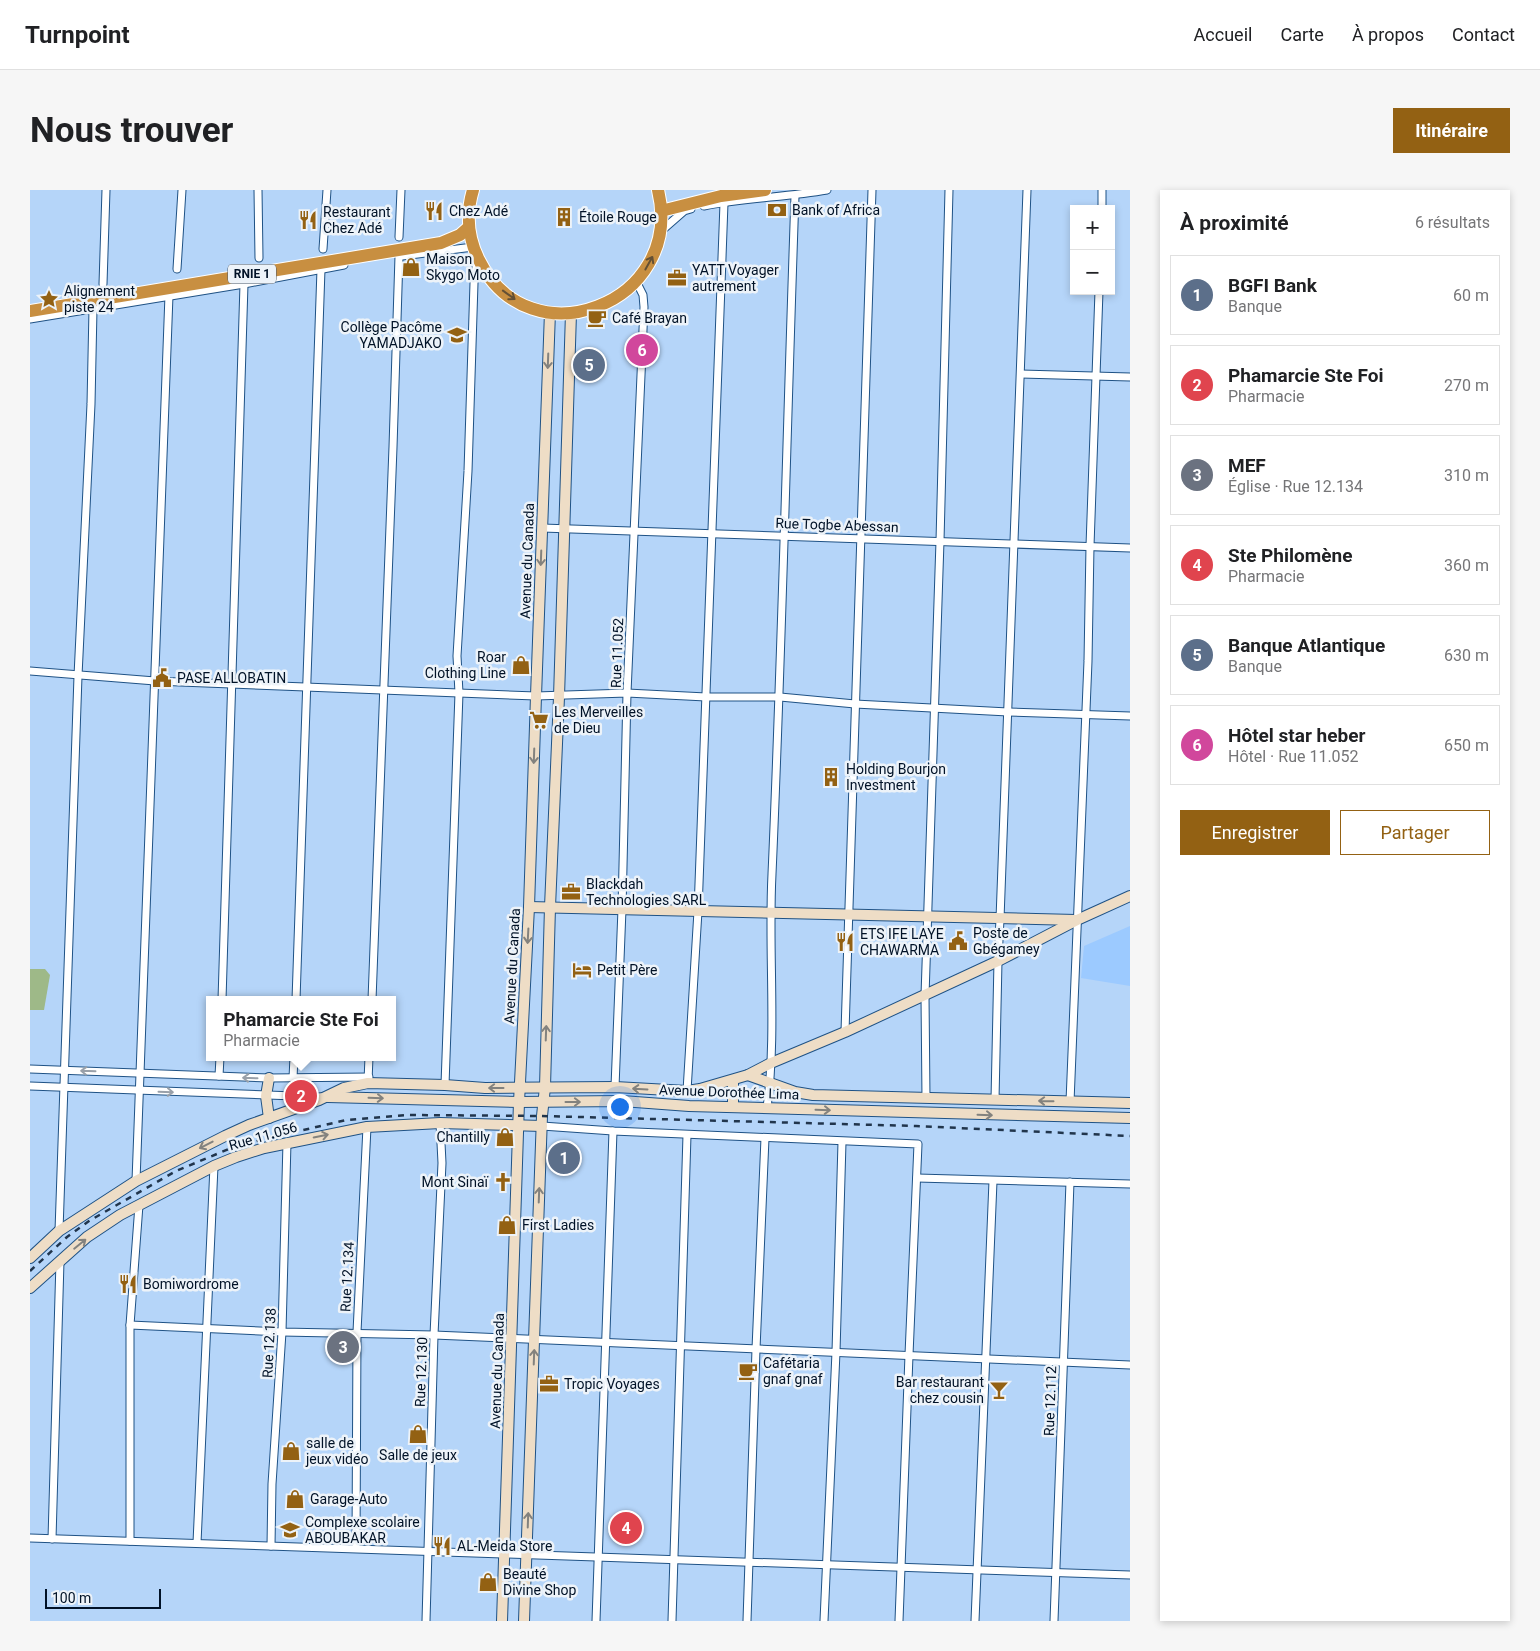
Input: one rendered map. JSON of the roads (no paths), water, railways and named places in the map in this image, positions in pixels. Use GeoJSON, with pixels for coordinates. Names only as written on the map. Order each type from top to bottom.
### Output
{"type":"FeatureCollection","features":[{"type":"Feature","properties":{"kind":"highway"},"geometry":{"type":"LineString","coordinates":[[473,190],[469,213],[469,227],[475,252],[487,274],[505,292],[526,305],[550,312],[571,313],[589,310],[623,294],[645,270],[654,254],[660,232],[661,211],[658,190]]}},
{"type":"Feature","properties":{"kind":"highway"},"geometry":{"type":"LineString","coordinates":[[661,211],[721,196],[765,190]]}},
{"type":"Feature","properties":{"kind":"highway","name":"RNIE 1"},"geometry":{"type":"LineString","coordinates":[[30,311],[441,243],[460,235],[469,227]]}},
{"type":"Feature","properties":{"kind":"main road","name":"Avenue du Canada"},"geometry":{"type":"LineString","coordinates":[[502,1621],[519,1102],[529,907],[550,312]]}},
{"type":"Feature","properties":{"kind":"main road"},"geometry":{"type":"LineString","coordinates":[[524,1621],[545,1087],[571,313]]}},
{"type":"Feature","properties":{"kind":"main road","name":"Avenue Dorothée Lima"},"geometry":{"type":"LineString","coordinates":[[30,1258],[59,1231],[136,1181],[225,1136],[368,1080],[486,1088],[615,1088],[687,1091],[733,1080],[925,996],[1077,920],[1130,896]]}},
{"type":"Feature","properties":{"kind":"main road"},"geometry":{"type":"LineString","coordinates":[[529,907],[1077,920]]}},
{"type":"Feature","properties":{"kind":"main road","name":"Avenue Dorothée Lima"},"geometry":{"type":"LineString","coordinates":[[748,1075],[803,1094],[1130,1103]]}},
{"type":"Feature","properties":{"kind":"main road"},"geometry":{"type":"LineString","coordinates":[[269,1078],[266,1096],[269,1118]]}},
{"type":"Feature","properties":{"kind":"main road"},"geometry":{"type":"LineString","coordinates":[[733,1080],[733,1106]]}},
{"type":"Feature","properties":{"kind":"main road"},"geometry":{"type":"LineString","coordinates":[[802,1109],[803,1094]]}},
{"type":"Feature","properties":{"kind":"main road","name":"Avenue Dorothée Lima"},"geometry":{"type":"LineString","coordinates":[[327,1097],[519,1102],[622,1101],[689,1106],[1130,1118]]}},
{"type":"Feature","properties":{"kind":"main road","name":"Rue 11.056"},"geometry":{"type":"LineString","coordinates":[[30,1288],[60,1260],[88,1238],[139,1205],[214,1166],[236,1157],[287,1142],[367,1127],[440,1123],[542,1126]]}},
{"type":"Feature","properties":{"kind":"street"},"geometry":{"type":"LineString","coordinates":[[103,284],[106,190]]}},
{"type":"Feature","properties":{"kind":"street"},"geometry":{"type":"LineString","coordinates":[[177,269],[182,190]]}},
{"type":"Feature","properties":{"kind":"street"},"geometry":{"type":"LineString","coordinates":[[258,190],[259,258]]}},
{"type":"Feature","properties":{"kind":"street"},"geometry":{"type":"LineString","coordinates":[[323,249],[327,190]]}},
{"type":"Feature","properties":{"kind":"street"},"geometry":{"type":"LineString","coordinates":[[399,237],[401,190]]}},
{"type":"Feature","properties":{"kind":"street"},"geometry":{"type":"LineString","coordinates":[[660,232],[684,211],[724,203],[795,196],[827,190]]}},
{"type":"Feature","properties":{"kind":"street"},"geometry":{"type":"LineString","coordinates":[[845,1032],[872,190]]}},
{"type":"Feature","properties":{"kind":"street"},"geometry":{"type":"LineString","coordinates":[[926,1098],[925,996],[940,541],[948,190]]}},
{"type":"Feature","properties":{"kind":"street"},"geometry":{"type":"LineString","coordinates":[[995,1100],[998,961],[1027,190]]}},
{"type":"Feature","properties":{"kind":"street"},"geometry":{"type":"LineString","coordinates":[[1102,190],[1102,205]]}},
{"type":"Feature","properties":{"kind":"street"},"geometry":{"type":"LineString","coordinates":[[766,1108],[771,1063],[770,912],[780,697],[795,196]]}},
{"type":"Feature","properties":{"kind":"street"},"geometry":{"type":"LineString","coordinates":[[687,1091],[698,911],[724,203]]}},
{"type":"Feature","properties":{"kind":"street"},"geometry":{"type":"LineString","coordinates":[[30,318],[244,284],[399,256],[475,252],[468,471],[458,656],[459,693],[445,1085]]}},
{"type":"Feature","properties":{"kind":"street"},"geometry":{"type":"LineString","coordinates":[[372,996],[399,256]]}},
{"type":"Feature","properties":{"kind":"street"},"geometry":{"type":"LineString","coordinates":[[296,996],[321,269]]}},
{"type":"Feature","properties":{"kind":"street","name":"Rue 11.052"},"geometry":{"type":"LineString","coordinates":[[615,1088],[622,909],[627,693],[644,307],[643,295],[636,281]]}},
{"type":"Feature","properties":{"kind":"street"},"geometry":{"type":"LineString","coordinates":[[222,996],[244,284]]}},
{"type":"Feature","properties":{"kind":"street"},"geometry":{"type":"LineString","coordinates":[[136,1181],[169,295]]}},
{"type":"Feature","properties":{"kind":"street"},"geometry":{"type":"LineString","coordinates":[[1070,1102],[1086,715],[1099,295]]}},
{"type":"Feature","properties":{"kind":"street"},"geometry":{"type":"LineString","coordinates":[[59,1231],[78,676],[91,404],[93,309]]}},
{"type":"Feature","properties":{"kind":"street"},"geometry":{"type":"LineString","coordinates":[[1021,374],[1130,377]]}},
{"type":"Feature","properties":{"kind":"street","name":"Rue Togbe Abessan"},"geometry":{"type":"LineString","coordinates":[[542,528],[1130,548]]}},
{"type":"Feature","properties":{"kind":"street"},"geometry":{"type":"LineString","coordinates":[[30,671],[155,681],[559,697],[627,693],[706,697],[780,697],[855,704],[1130,716]]}},
{"type":"Feature","properties":{"kind":"street"},"geometry":{"type":"LineString","coordinates":[[219,1076],[220,1061]]}},
{"type":"Feature","properties":{"kind":"street"},"geometry":{"type":"LineString","coordinates":[[293,1078],[294,1061]]}},
{"type":"Feature","properties":{"kind":"street"},"geometry":{"type":"LineString","coordinates":[[30,1069],[368,1080],[370,1061]]}},
{"type":"Feature","properties":{"kind":"street"},"geometry":{"type":"LineString","coordinates":[[30,1086],[327,1097]]}},
{"type":"Feature","properties":{"kind":"street","name":"Rue 12.130"},"geometry":{"type":"LineString","coordinates":[[426,1621],[434,1335],[442,1164],[440,1123]]}},
{"type":"Feature","properties":{"kind":"street"},"geometry":{"type":"LineString","coordinates":[[542,1126],[687,1135],[918,1144],[908,1356],[899,1621]]}},
{"type":"Feature","properties":{"kind":"street","name":"Rue 12.134"},"geometry":{"type":"LineString","coordinates":[[356,1548],[357,1332],[367,1127]]}},
{"type":"Feature","properties":{"kind":"street"},"geometry":{"type":"LineString","coordinates":[[596,1621],[613,1131]]}},
{"type":"Feature","properties":{"kind":"street"},"geometry":{"type":"LineString","coordinates":[[672,1621],[687,1135]]}},
{"type":"Feature","properties":{"kind":"street"},"geometry":{"type":"LineString","coordinates":[[747,1621],[756,1349],[766,1138]]}},
{"type":"Feature","properties":{"kind":"street","name":"Rue 12.138"},"geometry":{"type":"LineString","coordinates":[[271,1546],[272,1484],[282,1332],[287,1142]]}},
{"type":"Feature","properties":{"kind":"street"},"geometry":{"type":"LineString","coordinates":[[824,1621],[836,1352],[842,1142]]}},
{"type":"Feature","properties":{"kind":"street"},"geometry":{"type":"LineString","coordinates":[[197,1543],[214,1166]]}},
{"type":"Feature","properties":{"kind":"street"},"geometry":{"type":"LineString","coordinates":[[917,1178],[1130,1184]]}},
{"type":"Feature","properties":{"kind":"street"},"geometry":{"type":"LineString","coordinates":[[975,1621],[993,1181]]}},
{"type":"Feature","properties":{"kind":"street","name":"Rue 12.112"},"geometry":{"type":"LineString","coordinates":[[1054,1621],[1070,1182]]}},
{"type":"Feature","properties":{"kind":"street"},"geometry":{"type":"LineString","coordinates":[[130,1541],[130,1325],[139,1205]]}},
{"type":"Feature","properties":{"kind":"street"},"geometry":{"type":"LineString","coordinates":[[52,1538],[60,1260]]}},
{"type":"Feature","properties":{"kind":"street"},"geometry":{"type":"LineString","coordinates":[[130,1325],[282,1332],[357,1332],[512,1338],[1130,1365]]}},
{"type":"Feature","properties":{"kind":"street"},"geometry":{"type":"LineString","coordinates":[[30,1538],[1130,1575]]}},
{"type":"Feature","properties":{"kind":"railway"},"geometry":{"type":"LineString","coordinates":[[30,1271],[67,1237],[89,1221],[176,1171],[236,1146],[346,1120],[408,1115],[542,1116],[916,1126],[1130,1136]]}},
{"type":"Feature","properties":{"kind":"place","name":"Bank of Africa"},"geometry":{"type":"Point","coordinates":[777,210]}},
{"type":"Feature","properties":{"kind":"place","name":"Chez Adé"},"geometry":{"type":"Point","coordinates":[434,211]}},
{"type":"Feature","properties":{"kind":"place","name":"Étoile Rouge"},"geometry":{"type":"Point","coordinates":[564,217]}},
{"type":"Feature","properties":{"kind":"place","name":"Restaurant Chez Adé"},"geometry":{"type":"Point","coordinates":[308,220]}},
{"type":"Feature","properties":{"kind":"place","name":"Maison Skygo Moto"},"geometry":{"type":"Point","coordinates":[411,267]}},
{"type":"Feature","properties":{"kind":"place","name":"YATT Voyager autrement"},"geometry":{"type":"Point","coordinates":[677,278]}},
{"type":"Feature","properties":{"kind":"place","name":"Alignement piste 24"},"geometry":{"type":"Point","coordinates":[49,299]}},
{"type":"Feature","properties":{"kind":"place","name":"Café Brayan"},"geometry":{"type":"Point","coordinates":[597,318]}},
{"type":"Feature","properties":{"kind":"place","name":"Collège Pacôme YAMADJAKO"},"geometry":{"type":"Point","coordinates":[457,335]}},
{"type":"Feature","properties":{"kind":"place","name":"Hôtel star heber"},"geometry":{"type":"Point","coordinates":[642,350]}},
{"type":"Feature","properties":{"kind":"place","name":"Banque Atlantique"},"geometry":{"type":"Point","coordinates":[589,365]}},
{"type":"Feature","properties":{"kind":"place","name":"Roar Clothing Line"},"geometry":{"type":"Point","coordinates":[521,665]}},
{"type":"Feature","properties":{"kind":"place","name":"PASE ALLOBATIN"},"geometry":{"type":"Point","coordinates":[162,678]}},
{"type":"Feature","properties":{"kind":"place","name":"Les Merveilles de Dieu"},"geometry":{"type":"Point","coordinates":[539,720]}},
{"type":"Feature","properties":{"kind":"place","name":"Holding Bourjon Investment"},"geometry":{"type":"Point","coordinates":[831,777]}},
{"type":"Feature","properties":{"kind":"place","name":"Blackdah Technologies SARL"},"geometry":{"type":"Point","coordinates":[571,892]}},
{"type":"Feature","properties":{"kind":"place","name":"Poste de Gbégamey"},"geometry":{"type":"Point","coordinates":[958,941]}},
{"type":"Feature","properties":{"kind":"place","name":"ETS IFE LAYE CHAWARMA"},"geometry":{"type":"Point","coordinates":[845,942]}},
{"type":"Feature","properties":{"kind":"place","name":"Petit Père"},"geometry":{"type":"Point","coordinates":[582,970]}},
{"type":"Feature","properties":{"kind":"place","name":"Phamarcie Ste Foi"},"geometry":{"type":"Point","coordinates":[301,1096]}},
{"type":"Feature","properties":{"kind":"place","name":"Chantilly"},"geometry":{"type":"Point","coordinates":[505,1137]}},
{"type":"Feature","properties":{"kind":"place","name":"BGFI Bank"},"geometry":{"type":"Point","coordinates":[564,1158]}},
{"type":"Feature","properties":{"kind":"place","name":"Mont Sinaï"},"geometry":{"type":"Point","coordinates":[503,1182]}},
{"type":"Feature","properties":{"kind":"place","name":"First Ladies"},"geometry":{"type":"Point","coordinates":[507,1225]}},
{"type":"Feature","properties":{"kind":"place","name":"Bomiwordrome"},"geometry":{"type":"Point","coordinates":[128,1284]}},
{"type":"Feature","properties":{"kind":"place","name":"MEF"},"geometry":{"type":"Point","coordinates":[343,1347]}},
{"type":"Feature","properties":{"kind":"place","name":"Cafétaria gnaf gnaf"},"geometry":{"type":"Point","coordinates":[748,1371]}},
{"type":"Feature","properties":{"kind":"place","name":"Tropic Voyages"},"geometry":{"type":"Point","coordinates":[549,1384]}},
{"type":"Feature","properties":{"kind":"place","name":"Bar restaurant chez cousin"},"geometry":{"type":"Point","coordinates":[999,1390]}},
{"type":"Feature","properties":{"kind":"place","name":"Salle de jeux"},"geometry":{"type":"Point","coordinates":[418,1434]}},
{"type":"Feature","properties":{"kind":"place","name":"salle de jeux vidéo"},"geometry":{"type":"Point","coordinates":[291,1451]}},
{"type":"Feature","properties":{"kind":"place","name":"Garage-Auto"},"geometry":{"type":"Point","coordinates":[295,1499]}},
{"type":"Feature","properties":{"kind":"place","name":"Ste Philomène"},"geometry":{"type":"Point","coordinates":[626,1528]}},
{"type":"Feature","properties":{"kind":"place","name":"Complexe scolaire ABOUBAKAR"},"geometry":{"type":"Point","coordinates":[290,1530]}},
{"type":"Feature","properties":{"kind":"place","name":"AL-Meida Store"},"geometry":{"type":"Point","coordinates":[442,1546]}},
{"type":"Feature","properties":{"kind":"place","name":"Beauté Divine Shop"},"geometry":{"type":"Point","coordinates":[488,1582]}}]}
